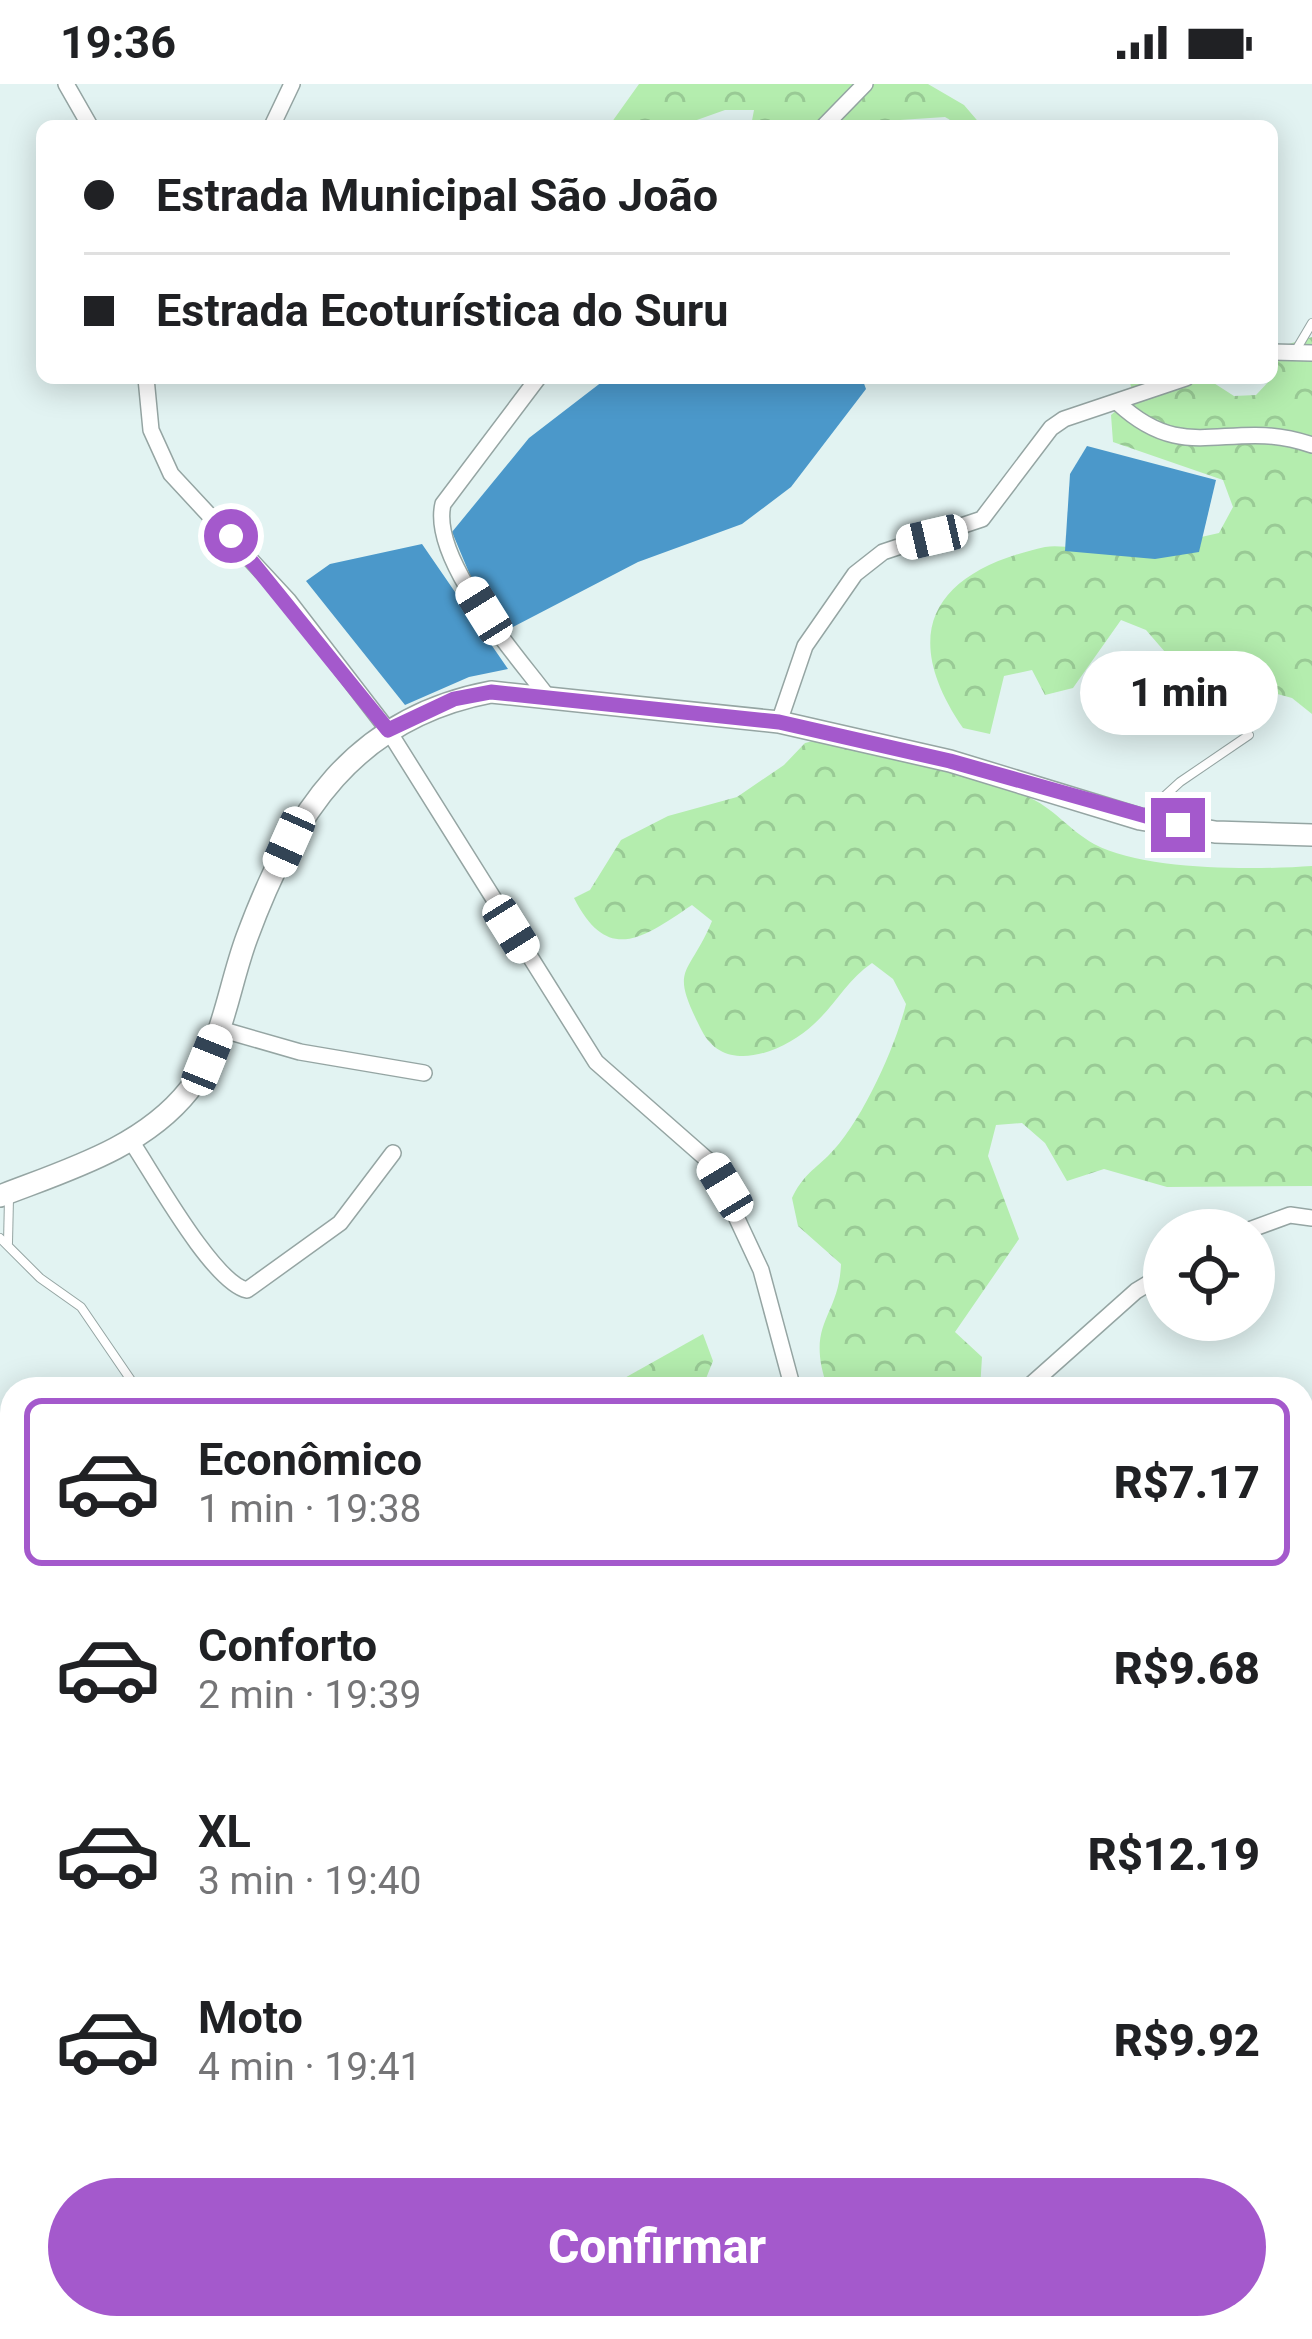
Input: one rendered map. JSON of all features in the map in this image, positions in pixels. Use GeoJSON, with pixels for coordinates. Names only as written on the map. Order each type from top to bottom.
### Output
{"type":"FeatureCollection","features":[{"type":"Feature","properties":{"kind":"main road"},"geometry":{"type":"LineString","coordinates":[[4,1194],[130,1141],[165,1116],[190,1089],[220,1029],[247,937],[289,842],[320,792],[388,730],[454,699],[491,692],[779,722],[950,761],[1140,819],[1215,832],[1312,835]]}},
{"type":"Feature","properties":{"kind":"street"},"geometry":{"type":"LineString","coordinates":[[65,84],[86,120]]}},
{"type":"Feature","properties":{"kind":"street"},"geometry":{"type":"LineString","coordinates":[[275,120],[292,84]]}},
{"type":"Feature","properties":{"kind":"street"},"geometry":{"type":"LineString","coordinates":[[830,120],[865,84]]}},
{"type":"Feature","properties":{"kind":"street"},"geometry":{"type":"LineString","coordinates":[[147,384],[151,430],[171,474],[288,600],[388,730],[583,1045],[611,1077],[711,1163],[761,1270],[791,1377]]}},
{"type":"Feature","properties":{"kind":"street"},"geometry":{"type":"LineString","coordinates":[[533,384],[443,504],[439,520],[460,570],[547,696]]}},
{"type":"Feature","properties":{"kind":"street"},"geometry":{"type":"LineString","coordinates":[[779,722],[806,646],[855,574],[904,544],[971,527],[996,504],[1051,428],[1170,384]]}},
{"type":"Feature","properties":{"kind":"street"},"geometry":{"type":"LineString","coordinates":[[1118,403],[1162,436],[1198,439],[1261,431],[1312,445]]}},
{"type":"Feature","properties":{"kind":"street"},"geometry":{"type":"LineString","coordinates":[[220,1029],[300,1052],[424,1072]]}},
{"type":"Feature","properties":{"kind":"street"},"geometry":{"type":"LineString","coordinates":[[130,1141],[208,1255],[234,1286],[247,1290],[340,1223],[393,1153]]}},
{"type":"Feature","properties":{"kind":"street"},"geometry":{"type":"LineString","coordinates":[[1275,1220],[1290,1215],[1312,1218]]}},
{"type":"Feature","properties":{"kind":"street"},"geometry":{"type":"LineString","coordinates":[[1039,1377],[1143,1287]]}},
{"type":"Feature","properties":{"kind":"lane"},"geometry":{"type":"LineString","coordinates":[[1304,352],[1312,323]]}},
{"type":"Feature","properties":{"kind":"lane"},"geometry":{"type":"LineString","coordinates":[[1140,819],[1180,782],[1249,735]]}},
{"type":"Feature","properties":{"kind":"lane"},"geometry":{"type":"LineString","coordinates":[[4,1194],[4,1241],[40,1278],[81,1307],[129,1377]]}},
{"type":"Feature","properties":{"kind":"green space"},"geometry":{"type":"Polygon","coordinates":[[[639,84],[928,84],[964,105],[977,120],[752,120],[754,110],[725,110],[697,120],[613,120],[639,84]]]}},
{"type":"Feature","properties":{"kind":"green space"},"geometry":{"type":"Polygon","coordinates":[[[1312,337],[1312,714],[1292,698],[1237,683],[1187,709],[1158,707],[1156,681],[1165,652],[1146,630],[1121,620],[1073,688],[1045,695],[1032,670],[1004,676],[990,734],[963,728],[932,662],[931,634],[938,610],[953,589],[1007,558],[1045,547],[1151,543],[1219,533],[1233,507],[1223,480],[1113,442],[1111,415],[1133,396],[1130,384],[1215,384],[1234,396],[1256,395],[1266,384],[1278,384],[1278,347],[1312,337]]]}},
{"type":"Feature","properties":{"kind":"green space"},"geometry":{"type":"Polygon","coordinates":[[[833,736],[1003,786],[1044,806],[1094,844],[1116,853],[1201,867],[1312,866],[1312,1186],[1167,1187],[1104,1169],[1067,1181],[1045,1143],[1022,1123],[996,1125],[988,1156],[1019,1239],[955,1332],[982,1357],[981,1377],[825,1377],[821,1335],[841,1264],[798,1226],[792,1198],[853,1125],[885,1063],[906,1004],[893,979],[872,963],[802,1034],[755,1055],[725,1053],[702,1031],[684,982],[712,921],[692,905],[642,935],[613,938],[587,919],[574,898],[590,890],[621,840],[668,816],[737,797],[784,765],[805,743],[833,736]]]}},
{"type":"Feature","properties":{"kind":"green space"},"geometry":{"type":"Polygon","coordinates":[[[703,1334],[713,1361],[707,1377],[626,1377],[703,1334]]]}},
{"type":"Feature","properties":{"kind":"water"},"geometry":{"type":"Polygon","coordinates":[[[599,384],[864,384],[866,389],[791,487],[742,524],[638,562],[511,628],[475,587],[452,532],[529,438],[599,384]]]}},
{"type":"Feature","properties":{"kind":"water"},"geometry":{"type":"Polygon","coordinates":[[[1087,446],[1216,480],[1199,552],[1155,559],[1065,551],[1070,474],[1087,446]]]}},
{"type":"Feature","properties":{"kind":"water"},"geometry":{"type":"Polygon","coordinates":[[[422,544],[508,669],[469,677],[405,705],[306,581],[330,564],[422,544]]]}},
{"type":"Feature","properties":{"kind":"route"},"geometry":{"type":"LineString","coordinates":[[231,536],[288,600],[388,730],[417,712],[491,692],[720,712],[950,761],[1140,819],[1178,825]]}}]}
